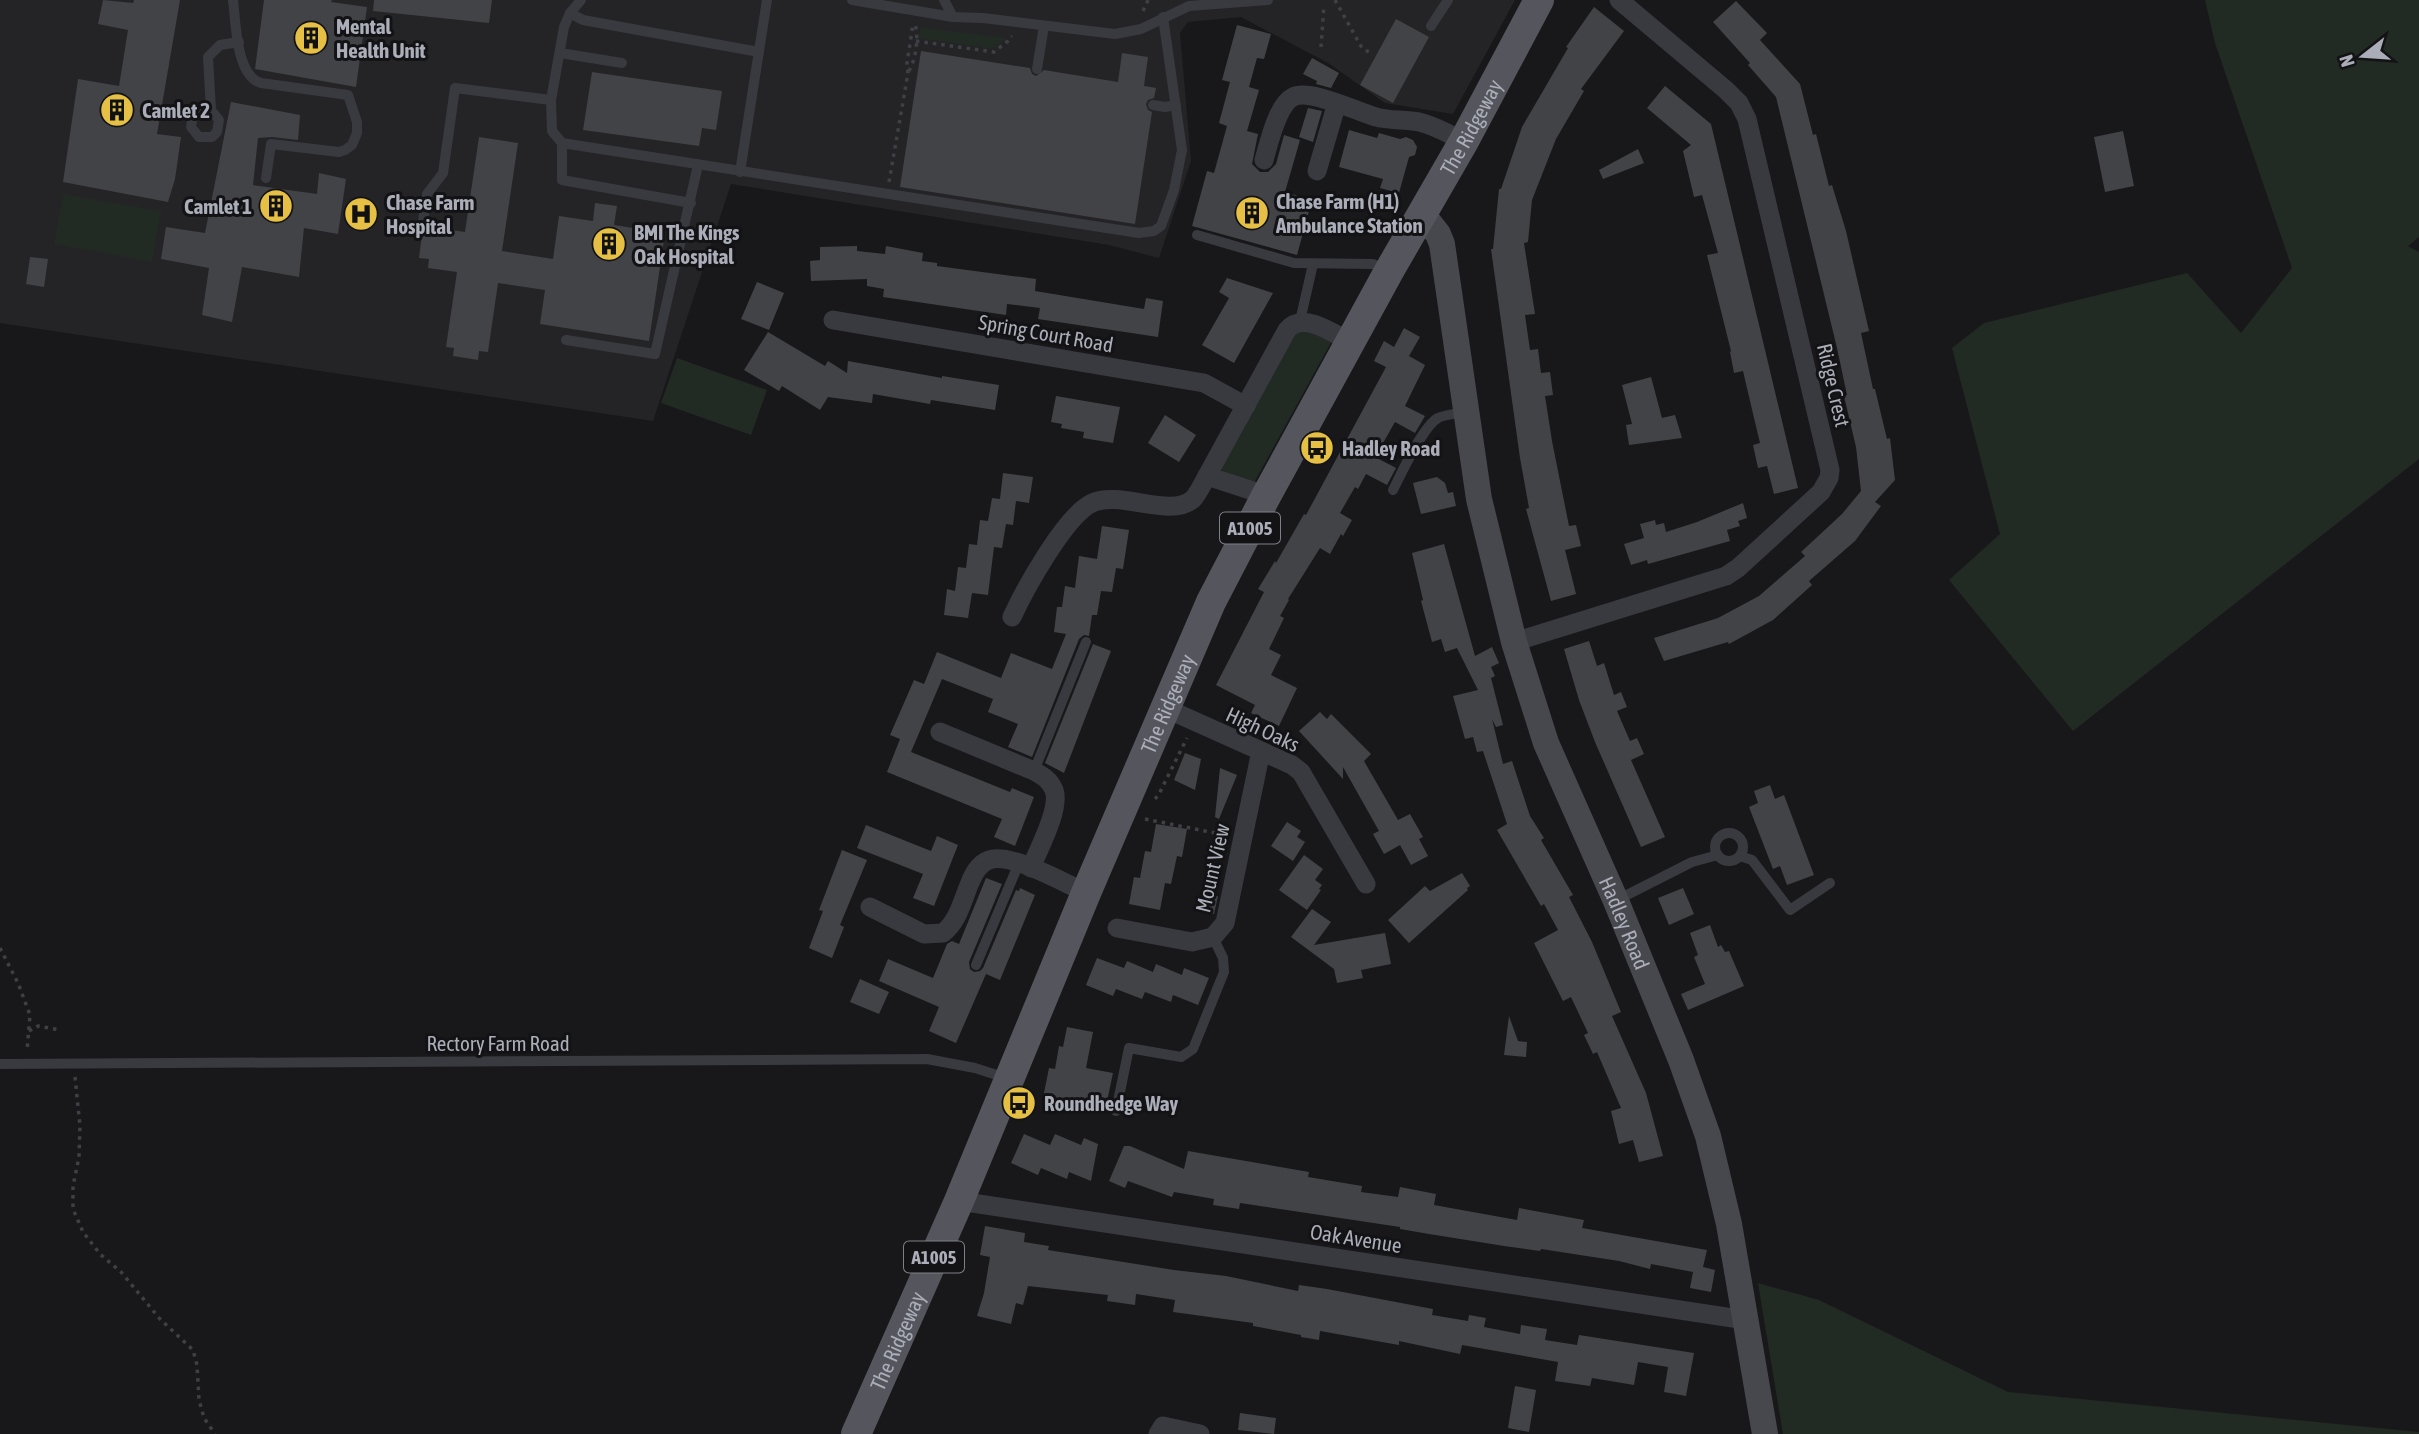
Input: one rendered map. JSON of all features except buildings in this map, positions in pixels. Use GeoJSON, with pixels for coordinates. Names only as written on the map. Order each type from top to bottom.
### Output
{"type":"FeatureCollection","features":[{"type":"Feature","properties":{"kind":"main road","name":"The Ridgeway"},"geometry":{"type":"LineString","coordinates":[[856,1434],[959,1201],[1003,1076],[1086,893],[1211,602],[1265,498],[1389,271],[1464,141],[1539,0]]}},
{"type":"Feature","properties":{"kind":"street","name":"Ridge Crest"},"geometry":{"type":"LineString","coordinates":[[1514,642],[1726,576],[1821,492],[1829,478],[1830,470],[1747,119],[1739,103],[1726,90],[1619,0]]}},
{"type":"Feature","properties":{"kind":"street"},"geometry":{"type":"LineString","coordinates":[[1264,160],[1278,116],[1295,95],[1337,103],[1378,118],[1420,122],[1464,141]]}},
{"type":"Feature","properties":{"kind":"street"},"geometry":{"type":"LineString","coordinates":[[1317,171],[1337,103]]}},
{"type":"Feature","properties":{"kind":"street","name":"Hadley Road"},"geometry":{"type":"LineString","coordinates":[[1423,215],[1438,234],[1442,244],[1479,499],[1514,642],[1546,743],[1616,901],[1681,1060],[1708,1136],[1729,1224],[1765,1434]]}},
{"type":"Feature","properties":{"kind":"street","name":"Spring Court Road"},"geometry":{"type":"LineString","coordinates":[[833,320],[1205,383],[1245,406]]}},
{"type":"Feature","properties":{"kind":"street"},"geometry":{"type":"LineString","coordinates":[[1012,617],[1028,582],[1063,533],[1089,505],[1104,499],[1166,506],[1181,505],[1192,499],[1293,323],[1300,321],[1320,327],[1351,342]]}},
{"type":"Feature","properties":{"kind":"street"},"geometry":{"type":"LineString","coordinates":[[1207,476],[1253,491],[1265,498]]}},
{"type":"Feature","properties":{"kind":"street","name":"High Oaks"},"geometry":{"type":"LineString","coordinates":[[1165,708],[1292,765],[1307,778],[1366,884]]}},
{"type":"Feature","properties":{"kind":"street"},"geometry":{"type":"LineString","coordinates":[[940,732],[1034,771],[1053,786],[1055,809],[1025,866]]}},
{"type":"Feature","properties":{"kind":"street","name":"Mount View"},"geometry":{"type":"LineString","coordinates":[[1117,928],[1192,942],[1213,937],[1225,923],[1261,751]]}},
{"type":"Feature","properties":{"kind":"street"},"geometry":{"type":"LineString","coordinates":[[870,907],[924,934],[936,935],[949,928],[956,918],[973,874],[981,864],[997,858],[1025,866],[1086,893]]}},
{"type":"Feature","properties":{"kind":"street","name":"Oak Avenue"},"geometry":{"type":"LineString","coordinates":[[959,1201],[1746,1320]]}},
{"type":"Feature","properties":{"kind":"street"},"geometry":{"type":"LineString","coordinates":[[1160,1430],[1200,1434]]}},
{"type":"Feature","properties":{"kind":"lane"},"geometry":{"type":"LineString","coordinates":[[233,0],[244,67],[253,80],[348,94],[357,122],[357,133],[352,145],[339,152],[271,144],[266,178]]}},
{"type":"Feature","properties":{"kind":"lane"},"geometry":{"type":"LineString","coordinates":[[581,0],[570,13],[564,27],[551,100],[552,131],[562,143],[562,180],[691,203]]}},
{"type":"Feature","properties":{"kind":"lane"},"geometry":{"type":"LineString","coordinates":[[740,172],[767,0]]}},
{"type":"Feature","properties":{"kind":"lane"},"geometry":{"type":"LineString","coordinates":[[852,0],[953,17],[1115,34],[1141,29],[1189,6],[1268,0]]}},
{"type":"Feature","properties":{"kind":"lane"},"geometry":{"type":"LineString","coordinates":[[944,0],[953,17]]}},
{"type":"Feature","properties":{"kind":"lane"},"geometry":{"type":"LineString","coordinates":[[1431,26],[1448,0]]}},
{"type":"Feature","properties":{"kind":"lane"},"geometry":{"type":"LineString","coordinates":[[570,13],[583,20],[759,51]]}},
{"type":"Feature","properties":{"kind":"lane"},"geometry":{"type":"LineString","coordinates":[[562,143],[1139,233],[1154,231],[1161,226],[1165,217],[1182,150],[1163,17]]}},
{"type":"Feature","properties":{"kind":"lane"},"geometry":{"type":"LineString","coordinates":[[1037,69],[1044,26]]}},
{"type":"Feature","properties":{"kind":"lane"},"geometry":{"type":"LineString","coordinates":[[211,110],[208,57],[220,45],[239,42]]}},
{"type":"Feature","properties":{"kind":"lane"},"geometry":{"type":"LineString","coordinates":[[560,53],[622,63]]}},
{"type":"Feature","properties":{"kind":"lane"},"geometry":{"type":"LineString","coordinates":[[423,221],[427,194],[443,173],[455,88],[551,100]]}},
{"type":"Feature","properties":{"kind":"lane"},"geometry":{"type":"LineString","coordinates":[[1153,105],[1176,105]]}},
{"type":"Feature","properties":{"kind":"lane"},"geometry":{"type":"LineString","coordinates":[[566,340],[655,354],[698,165]]}},
{"type":"Feature","properties":{"kind":"lane"},"geometry":{"type":"LineString","coordinates":[[1197,235],[1294,263],[1373,264],[1389,271]]}},
{"type":"Feature","properties":{"kind":"lane"},"geometry":{"type":"LineString","coordinates":[[1300,321],[1313,264]]}},
{"type":"Feature","properties":{"kind":"lane"},"geometry":{"type":"LineString","coordinates":[[1393,490],[1417,445],[1433,422],[1439,417],[1466,412]]}},
{"type":"Feature","properties":{"kind":"lane"},"geometry":{"type":"LineString","coordinates":[[1034,771],[1087,642]]}},
{"type":"Feature","properties":{"kind":"lane"},"geometry":{"type":"LineString","coordinates":[[1718,855],[1716,843],[1724,834],[1730,833],[1741,839],[1743,845],[1740,856]]}},
{"type":"Feature","properties":{"kind":"lane"},"geometry":{"type":"LineString","coordinates":[[1616,901],[1692,862],[1718,855],[1728,861],[1740,856],[1752,860],[1790,910],[1830,883]]}},
{"type":"Feature","properties":{"kind":"lane"},"geometry":{"type":"LineString","coordinates":[[976,965],[1025,866]]}},
{"type":"Feature","properties":{"kind":"lane"},"geometry":{"type":"LineString","coordinates":[[1116,1111],[1129,1048],[1181,1057],[1194,1049],[1224,972],[1223,958],[1213,937]]}},
{"type":"Feature","properties":{"kind":"lane","name":"Rectory Farm Road"},"geometry":{"type":"LineString","coordinates":[[0,1064],[926,1059],[1003,1076]]}},
{"type":"Feature","properties":{"kind":"path"},"geometry":{"type":"LineString","coordinates":[[1143,13],[1148,0]]}},
{"type":"Feature","properties":{"kind":"path"},"geometry":{"type":"LineString","coordinates":[[1335,0],[1362,48],[1372,54]]}},
{"type":"Feature","properties":{"kind":"path"},"geometry":{"type":"LineString","coordinates":[[1321,47],[1324,5]]}},
{"type":"Feature","properties":{"kind":"path"},"geometry":{"type":"LineString","coordinates":[[887,194],[914,22],[918,33],[913,64],[908,73]]}},
{"type":"Feature","properties":{"kind":"path"},"geometry":{"type":"LineString","coordinates":[[916,41],[993,52],[1009,41],[1013,34]]}},
{"type":"Feature","properties":{"kind":"path"},"geometry":{"type":"LineString","coordinates":[[1153,801],[1159,794],[1194,722]]}},
{"type":"Feature","properties":{"kind":"path"},"geometry":{"type":"LineString","coordinates":[[1140,830],[1149,810]]}},
{"type":"Feature","properties":{"kind":"path"},"geometry":{"type":"LineString","coordinates":[[1145,819],[1243,838]]}},
{"type":"Feature","properties":{"kind":"path"},"geometry":{"type":"LineString","coordinates":[[0,948],[18,983],[30,1015],[26,1064]]}},
{"type":"Feature","properties":{"kind":"path"},"geometry":{"type":"LineString","coordinates":[[29,1031],[38,1026],[60,1030]]}},
{"type":"Feature","properties":{"kind":"path"},"geometry":{"type":"LineString","coordinates":[[73,1064],[80,1126],[73,1209],[83,1232],[100,1254],[121,1272],[160,1319],[193,1350],[197,1365],[199,1400],[204,1418],[215,1434]]}},
{"type":"Feature","properties":{"kind":"shaded area","name":"Chase Farm Hospital"},"geometry":{"type":"Polygon","coordinates":[[[0,0],[1515,0],[1453,114],[1385,103],[1328,63],[1241,17],[1188,22],[1180,33],[1191,161],[1159,258],[1109,245],[731,184],[653,421],[0,323],[0,0]]]}},
{"type":"Feature","properties":{"kind":"shaded area"},"geometry":{"type":"Polygon","coordinates":[[[2205,0],[2419,0],[2419,237],[2408,246],[2419,252],[2419,459],[2073,731],[1949,580],[2000,534],[1952,348],[1984,323],[2187,273],[2241,333],[2292,268],[2215,43],[2205,0]]]}},
{"type":"Feature","properties":{"kind":"shaded area"},"geometry":{"type":"Polygon","coordinates":[[[920,27],[1007,38],[993,49],[919,38],[920,27]]]}},
{"type":"Feature","properties":{"kind":"shaded area"},"geometry":{"type":"Polygon","coordinates":[[[63,194],[161,211],[152,262],[54,244],[63,194]]]}},
{"type":"Feature","properties":{"kind":"shaded area"},"geometry":{"type":"Polygon","coordinates":[[[1297,328],[1333,339],[1254,483],[1225,474],[1221,469],[1297,328]]]}},
{"type":"Feature","properties":{"kind":"shaded area"},"geometry":{"type":"Polygon","coordinates":[[[677,358],[767,390],[751,435],[661,403],[677,358]]]}},
{"type":"Feature","properties":{"kind":"shaded area"},"geometry":{"type":"Polygon","coordinates":[[[1758,1283],[1819,1300],[2008,1392],[2419,1434],[1783,1434],[1758,1283]]]}},
{"type":"Feature","properties":{"kind":"place","name":"Mental Health Unit"},"geometry":{"type":"Point","coordinates":[311,38]}},
{"type":"Feature","properties":{"kind":"place","name":"Camlet 2"},"geometry":{"type":"Point","coordinates":[117,110]}},
{"type":"Feature","properties":{"kind":"place","name":"Camlet 1"},"geometry":{"type":"Point","coordinates":[276,206]}},
{"type":"Feature","properties":{"kind":"place","name":"Chase Farm (H1) Ambulance Station"},"geometry":{"type":"Point","coordinates":[1252,213]}},
{"type":"Feature","properties":{"kind":"place","name":"Chase Farm Hospital"},"geometry":{"type":"Point","coordinates":[361,214]}},
{"type":"Feature","properties":{"kind":"place","name":"BMI The Kings Oak Hospital"},"geometry":{"type":"Point","coordinates":[609,244]}},
{"type":"Feature","properties":{"kind":"place","name":"Hadley Road"},"geometry":{"type":"Point","coordinates":[1317,448]}},
{"type":"Feature","properties":{"kind":"place","name":"Roundhedge Way"},"geometry":{"type":"Point","coordinates":[1019,1103]}}]}
